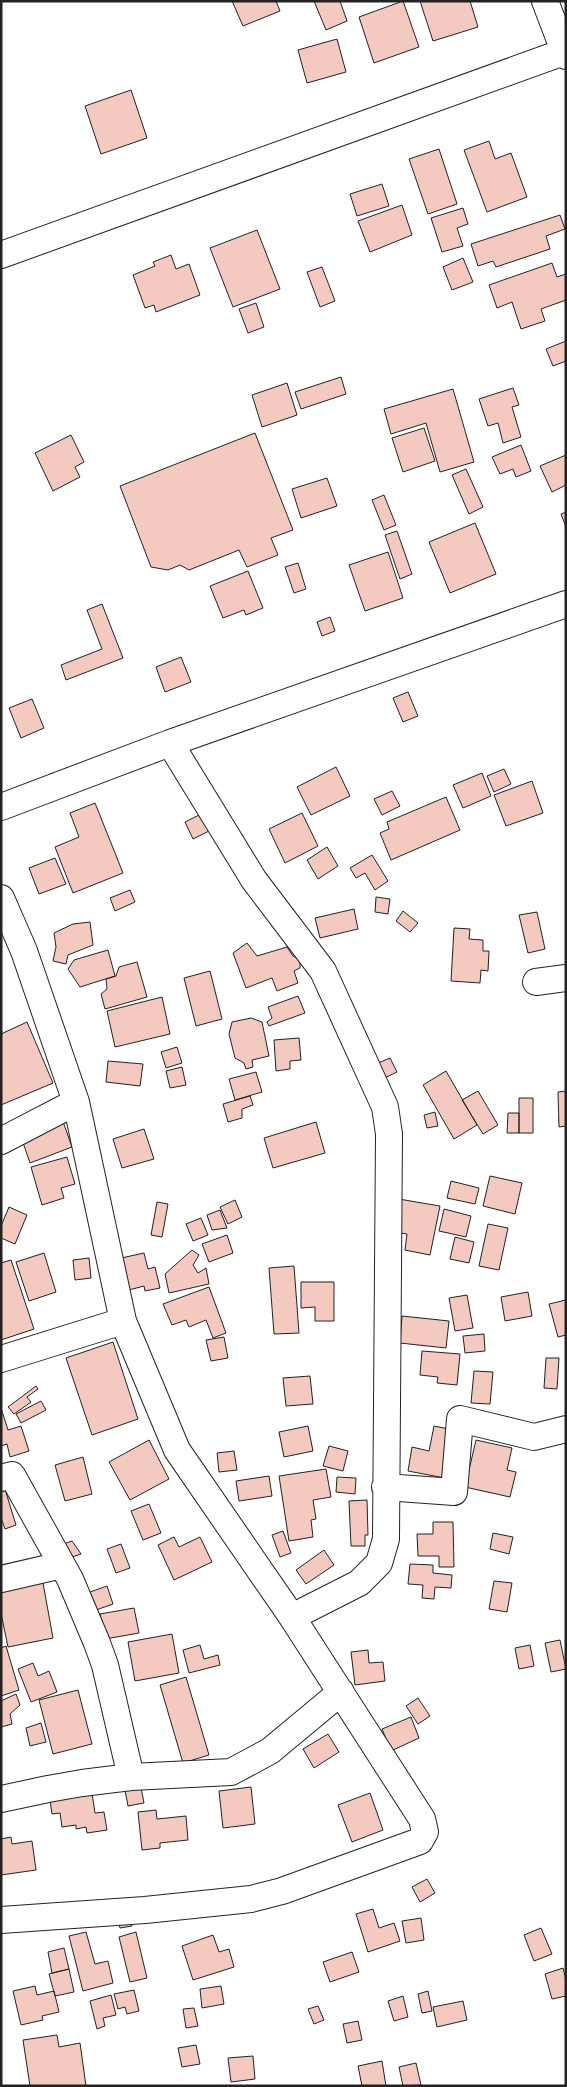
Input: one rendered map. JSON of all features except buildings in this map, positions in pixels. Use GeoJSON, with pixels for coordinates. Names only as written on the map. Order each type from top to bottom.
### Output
{"type":"FeatureCollection","features":[{"type":"Feature","properties":{"kind":"street"},"geometry":{"type":"LineString","coordinates":[[1,255],[565,54],[544,1]]}},
{"type":"Feature","properties":{"kind":"street"},"geometry":{"type":"LineString","coordinates":[[1,807],[170,743],[566,604]]}},
{"type":"Feature","properties":{"kind":"street"},"geometry":{"type":"LineString","coordinates":[[170,743],[254,880],[323,971],[385,1107],[389,1134],[386,1539],[379,1563],[359,1583],[292,1617]]}},
{"type":"Feature","properties":{"kind":"street"},"geometry":{"type":"LineString","coordinates":[[1,898],[24,951],[76,1102],[122,1321],[177,1450],[292,1617],[422,1819],[425,1832],[420,1841],[282,1891],[251,1900],[145,1910],[1,1920]]}},
{"type":"Feature","properties":{"kind":"street"},"geometry":{"type":"LineString","coordinates":[[536,982],[566,978]]}},
{"type":"Feature","properties":{"kind":"street"},"geometry":{"type":"LineString","coordinates":[[1,1141],[76,1102]]}},
{"type":"Feature","properties":{"kind":"street"},"geometry":{"type":"LineString","coordinates":[[1,1359],[122,1321]]}},
{"type":"Feature","properties":{"kind":"street"},"geometry":{"type":"LineString","coordinates":[[385,1487],[454,1492],[460,1419],[534,1437],[566,1429]]}},
{"type":"Feature","properties":{"kind":"street"},"geometry":{"type":"LineString","coordinates":[[1,1478],[12,1475],[62,1565],[97,1643],[131,1777]]}},
{"type":"Feature","properties":{"kind":"street"},"geometry":{"type":"LineString","coordinates":[[1,1579],[62,1565]]}},
{"type":"Feature","properties":{"kind":"street"},"geometry":{"type":"LineString","coordinates":[[1,1800],[48,1788],[131,1777],[231,1772],[270,1751],[340,1692]]}}]}
